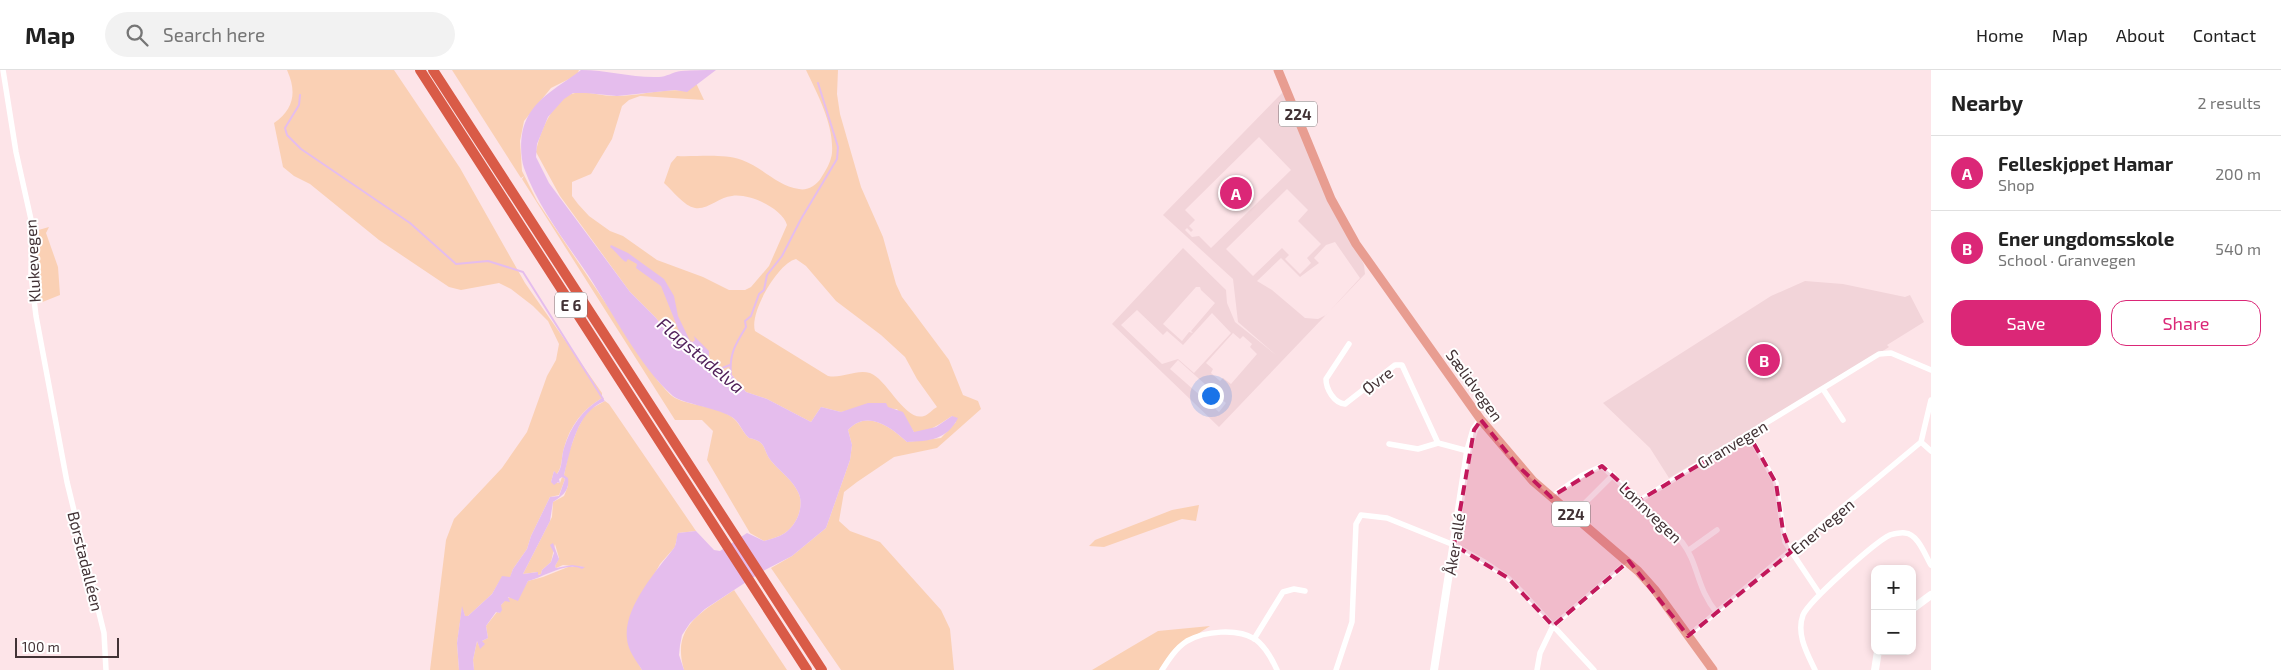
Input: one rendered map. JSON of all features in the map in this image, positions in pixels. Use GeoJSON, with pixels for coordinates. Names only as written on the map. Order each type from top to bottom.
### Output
{"type":"FeatureCollection","features":[{"type":"Feature","properties":{"kind":"highway","name":"E 6"},"geometry":{"type":"LineString","coordinates":[[420,70],[807,670]]}},
{"type":"Feature","properties":{"kind":"highway","name":"E 6"},"geometry":{"type":"LineString","coordinates":[[434,70],[732,534],[822,670]]}},
{"type":"Feature","properties":{"kind":"main road","name":"Sælidvegen"},"geometry":{"type":"LineString","coordinates":[[1278,70],[1331,198],[1356,244],[1481,420],[1518,465],[1551,497],[1629,561],[1655,590],[1713,670]]}},
{"type":"Feature","properties":{"kind":"street","name":"Klukevegen"},"geometry":{"type":"LineString","coordinates":[[3,70],[16,152],[32,224],[31,275],[36,316],[67,482]]}},
{"type":"Feature","properties":{"kind":"street","name":"Øvre"},"geometry":{"type":"LineString","coordinates":[[1349,344],[1326,379],[1326,384],[1337,401],[1344,404],[1395,366],[1402,365],[1438,443]]}},
{"type":"Feature","properties":{"kind":"street","name":"Granvegen"},"geometry":{"type":"LineString","coordinates":[[1640,500],[1879,354],[1886,353],[1900,356],[1931,370]]}},
{"type":"Feature","properties":{"kind":"street"},"geometry":{"type":"LineString","coordinates":[[1823,388],[1843,420]]}},
{"type":"Feature","properties":{"kind":"street"},"geometry":{"type":"LineString","coordinates":[[1931,400],[1921,442],[1931,451]]}},
{"type":"Feature","properties":{"kind":"street","name":"Åker allé"},"geometry":{"type":"LineString","coordinates":[[1434,670],[1468,451],[1474,430],[1481,420]]}},
{"type":"Feature","properties":{"kind":"street"},"geometry":{"type":"LineString","coordinates":[[1749,434],[1776,483],[1783,530],[1790,552],[1819,593]]}},
{"type":"Feature","properties":{"kind":"street","name":"Enervegen"},"geometry":{"type":"LineString","coordinates":[[1688,636],[1921,442]]}},
{"type":"Feature","properties":{"kind":"street"},"geometry":{"type":"LineString","coordinates":[[1388,444],[1421,449],[1438,443],[1468,451]]}},
{"type":"Feature","properties":{"kind":"street","name":"Lønnvegen"},"geometry":{"type":"LineString","coordinates":[[1551,497],[1581,476],[1602,466],[1640,500],[1689,550],[1702,593],[1717,613]]}},
{"type":"Feature","properties":{"kind":"street","name":"Lønnvegen"},"geometry":{"type":"LineString","coordinates":[[1573,515],[1613,475]]}},
{"type":"Feature","properties":{"kind":"street","name":"Børstadalléen"},"geometry":{"type":"LineString","coordinates":[[67,482],[104,633],[106,670]]}},
{"type":"Feature","properties":{"kind":"street"},"geometry":{"type":"LineString","coordinates":[[1336,670],[1352,622],[1356,524],[1361,515],[1387,518],[1454,544],[1508,578],[1594,670]]}},
{"type":"Feature","properties":{"kind":"street","name":"Lønnvegen"},"geometry":{"type":"LineString","coordinates":[[1689,550],[1717,530]]}},
{"type":"Feature","properties":{"kind":"street"},"geometry":{"type":"LineString","coordinates":[[1815,670],[1803,642],[1801,629],[1806,609],[1819,593],[1890,536],[1907,533],[1912,536],[1931,564]]}},
{"type":"Feature","properties":{"kind":"street"},"geometry":{"type":"LineString","coordinates":[[1536,670],[1540,653],[1554,626],[1629,561]]}},
{"type":"Feature","properties":{"kind":"street"},"geometry":{"type":"LineString","coordinates":[[1254,639],[1283,592],[1294,589],[1305,591]]}},
{"type":"Feature","properties":{"kind":"street"},"geometry":{"type":"LineString","coordinates":[[1916,606],[1931,596]]}},
{"type":"Feature","properties":{"kind":"street"},"geometry":{"type":"LineString","coordinates":[[1162,670],[1180,647],[1199,637],[1224,633],[1254,639],[1266,651],[1277,670]]}},
{"type":"Feature","properties":{"kind":"street"},"geometry":{"type":"LineString","coordinates":[[1875,670],[1877,655]]}},
{"type":"Feature","properties":{"kind":"highlighted area"},"geometry":{"type":"Polygon","coordinates":[[[1481,420],[1517,465],[1551,497],[1602,466],[1640,500],[1749,435],[1776,483],[1783,531],[1791,552],[1688,636],[1629,561],[1553,626],[1508,578],[1454,545],[1474,430],[1481,420]]]}},
{"type":"Feature","properties":{"kind":"shaded area"},"geometry":{"type":"Polygon","coordinates":[[[287,70],[394,70],[460,168],[525,283],[602,393],[602,398],[588,408],[573,426],[564,448],[560,469],[556,475],[554,471],[551,482],[560,483],[562,477],[565,479],[559,495],[550,497],[531,536],[527,549],[513,569],[510,578],[502,577],[492,594],[468,616],[465,616],[462,608],[457,643],[459,670],[430,670],[446,540],[454,519],[502,468],[527,432],[547,376],[556,360],[559,344],[548,321],[533,306],[511,289],[499,283],[461,290],[449,287],[379,240],[310,184],[294,176],[283,167],[274,123],[286,112],[292,100],[292,86],[287,70]]]}},
{"type":"Feature","properties":{"kind":"shaded area"},"geometry":{"type":"Polygon","coordinates":[[[452,70],[579,70],[577,75],[551,88],[524,121],[520,141],[522,171],[537,201],[668,393],[682,401],[718,410],[732,417],[749,438],[762,444],[769,458],[793,484],[798,492],[801,503],[796,520],[785,533],[764,541],[750,533],[707,460],[713,431],[702,420],[675,420],[522,179],[524,176],[521,178],[452,70]]]}},
{"type":"Feature","properties":{"kind":"shaded area"},"geometry":{"type":"Polygon","coordinates":[[[581,70],[659,77],[681,71],[716,70],[687,92],[675,90],[617,96],[573,93],[564,99],[548,117],[537,144],[536,157],[549,183],[630,292],[656,318],[677,345],[712,370],[720,380],[730,385],[728,370],[746,392],[767,399],[811,422],[821,407],[841,412],[868,403],[886,403],[888,407],[903,412],[914,432],[936,427],[952,416],[958,418],[954,425],[943,435],[923,441],[907,442],[879,422],[863,421],[855,424],[848,430],[852,445],[850,460],[826,528],[792,556],[763,571],[705,609],[690,623],[682,635],[680,645],[679,655],[684,670],[642,670],[631,651],[627,639],[627,627],[636,602],[651,578],[676,545],[678,533],[696,531],[714,550],[720,551],[747,533],[764,541],[778,537],[785,533],[796,520],[800,509],[800,497],[793,484],[769,458],[762,444],[749,438],[733,418],[716,410],[677,399],[661,384],[638,355],[537,196],[524,168],[521,145],[523,128],[529,114],[542,99],[581,70]]]}},
{"type":"Feature","properties":{"kind":"shaded area"},"geometry":{"type":"Polygon","coordinates":[[[806,70],[838,70],[837,94],[840,114],[861,187],[883,237],[896,284],[902,297],[949,360],[963,395],[978,401],[981,409],[937,448],[894,457],[844,492],[839,521],[850,531],[880,542],[941,610],[950,629],[954,670],[841,670],[771,568],[792,556],[826,528],[850,460],[852,445],[848,430],[855,424],[863,421],[879,422],[907,442],[941,438],[956,422],[952,416],[934,427],[919,432],[914,432],[897,409],[859,408],[841,412],[821,407],[811,422],[767,399],[746,392],[728,370],[729,385],[677,345],[656,318],[630,292],[560,196],[536,152],[544,126],[554,108],[567,96],[575,93],[617,96],[678,90],[687,91],[696,83],[704,100],[640,96],[629,100],[622,106],[612,139],[591,174],[572,182],[572,196],[589,216],[610,231],[623,236],[657,260],[703,277],[729,290],[745,290],[751,287],[769,266],[787,225],[784,219],[779,213],[764,203],[747,197],[732,196],[704,207],[691,207],[664,183],[671,163],[677,156],[710,156],[742,160],[791,187],[805,189],[814,185],[819,181],[829,163],[832,153],[832,142],[828,121],[806,70]],[[796,259],[781,269],[766,290],[761,301],[754,323],[755,331],[828,376],[833,377],[860,372],[870,373],[883,383],[903,407],[917,416],[924,416],[937,407],[917,379],[905,357],[881,335],[836,301],[806,266],[796,259]]]}},
{"type":"Feature","properties":{"kind":"shaded area"},"geometry":{"type":"Polygon","coordinates":[[[1284,91],[1329,205],[1355,246],[1364,265],[1365,274],[1329,311],[1360,278],[1335,242],[1326,245],[1314,258],[1319,263],[1300,277],[1281,258],[1257,281],[1272,290],[1305,318],[1318,319],[1326,315],[1219,427],[1112,324],[1183,248],[1226,290],[1227,303],[1235,322],[1276,355],[1238,322],[1233,279],[1163,215],[1284,91]],[[1259,137],[1185,210],[1195,220],[1189,226],[1193,230],[1191,232],[1187,228],[1185,230],[1192,237],[1199,236],[1211,248],[1291,170],[1259,137]],[[1287,189],[1226,249],[1253,276],[1282,248],[1289,255],[1285,259],[1300,274],[1311,263],[1307,258],[1321,244],[1298,221],[1308,210],[1287,189]],[[1196,287],[1163,324],[1182,341],[1189,332],[1193,333],[1191,331],[1215,303],[1200,287],[1196,287]],[[1137,310],[1121,325],[1162,364],[1178,359],[1194,373],[1231,333],[1212,313],[1183,345],[1167,331],[1163,335],[1137,310]],[[1233,333],[1206,363],[1213,369],[1211,373],[1220,381],[1223,378],[1231,384],[1257,354],[1250,347],[1252,344],[1243,336],[1240,339],[1233,333]],[[1178,360],[1170,369],[1219,412],[1226,403],[1178,360]]]}},
{"type":"Feature","properties":{"kind":"shaded area"},"geometry":{"type":"Polygon","coordinates":[[[49,227],[46,233],[58,267],[60,295],[40,303],[36,301],[33,264],[35,231],[49,227]]]}},
{"type":"Feature","properties":{"kind":"shaded area"},"geometry":{"type":"Polygon","coordinates":[[[611,245],[628,253],[664,279],[674,296],[678,316],[690,341],[693,342],[695,340],[694,336],[709,351],[709,356],[707,357],[694,350],[679,331],[661,286],[636,268],[637,264],[628,259],[626,262],[624,261],[610,247],[611,245]]]}},
{"type":"Feature","properties":{"kind":"shaded area"},"geometry":{"type":"Polygon","coordinates":[[[1805,281],[1843,284],[1905,297],[1910,295],[1924,322],[1887,345],[1889,347],[1886,349],[1669,478],[1650,448],[1603,403],[1771,296],[1805,281]]]}},
{"type":"Feature","properties":{"kind":"shaded area"},"geometry":{"type":"Polygon","coordinates":[[[602,398],[605,401],[595,406],[587,414],[576,432],[564,475],[568,478],[567,490],[553,502],[550,521],[523,574],[538,572],[538,575],[541,574],[542,570],[551,562],[554,553],[550,545],[553,543],[559,559],[555,566],[556,568],[572,565],[585,567],[582,569],[576,567],[563,568],[528,581],[518,601],[508,597],[510,602],[505,601],[501,605],[502,610],[500,613],[496,612],[486,626],[488,638],[482,641],[485,644],[480,649],[477,641],[473,660],[474,670],[459,670],[457,643],[462,606],[465,616],[468,616],[492,594],[502,576],[510,577],[513,569],[527,549],[531,536],[550,497],[559,496],[565,479],[562,477],[559,479],[560,484],[558,482],[554,485],[551,482],[554,471],[557,474],[560,468],[564,448],[570,433],[583,413],[602,398]]]}},
{"type":"Feature","properties":{"kind":"shaded area"},"geometry":{"type":"Polygon","coordinates":[[[605,401],[609,404],[696,531],[678,533],[675,547],[660,564],[631,616],[639,665],[642,670],[474,670],[473,660],[477,641],[479,646],[482,641],[488,638],[486,626],[497,612],[500,613],[501,605],[507,598],[519,596],[528,581],[568,567],[584,567],[563,565],[556,568],[555,566],[559,558],[555,544],[551,562],[542,570],[541,574],[538,575],[537,572],[523,574],[552,517],[553,502],[564,496],[568,486],[564,475],[569,452],[577,430],[587,411],[605,401]]]}},
{"type":"Feature","properties":{"kind":"shaded area"},"geometry":{"type":"Polygon","coordinates":[[[1199,505],[1196,521],[1182,519],[1104,547],[1089,546],[1095,540],[1172,510],[1199,505]]]}},
{"type":"Feature","properties":{"kind":"shaded area"},"geometry":{"type":"Polygon","coordinates":[[[734,590],[787,670],[684,670],[681,655],[682,642],[686,631],[701,613],[734,590]]]}},
{"type":"Feature","properties":{"kind":"shaded area"},"geometry":{"type":"Polygon","coordinates":[[[1210,626],[1174,649],[1159,670],[1092,670],[1158,631],[1210,626]]]}},
{"type":"Feature","properties":{"kind":"waterway","name":"Flagstadelva"},"geometry":{"type":"LineString","coordinates":[[731,374],[731,360],[734,349],[746,327],[745,321],[751,316],[759,294],[764,290],[767,275],[782,256],[801,219],[837,159],[838,147],[818,83]]}},
{"type":"Feature","properties":{"kind":"waterway"},"geometry":{"type":"LineString","coordinates":[[300,95],[299,105],[285,128],[287,135],[301,149],[410,223],[456,264],[488,261],[523,272],[603,399]]}},
{"type":"Feature","properties":{"kind":"waterway","name":"Flagstadelva"},"geometry":{"type":"LineString","coordinates":[[712,372],[730,365]]}},
{"type":"Feature","properties":{"kind":"place","name":"Felleskjøpet Hamar"},"geometry":{"type":"Point","coordinates":[1236,193]}},
{"type":"Feature","properties":{"kind":"place","name":"Ener ungdomsskole"},"geometry":{"type":"Point","coordinates":[1764,360]}}]}
